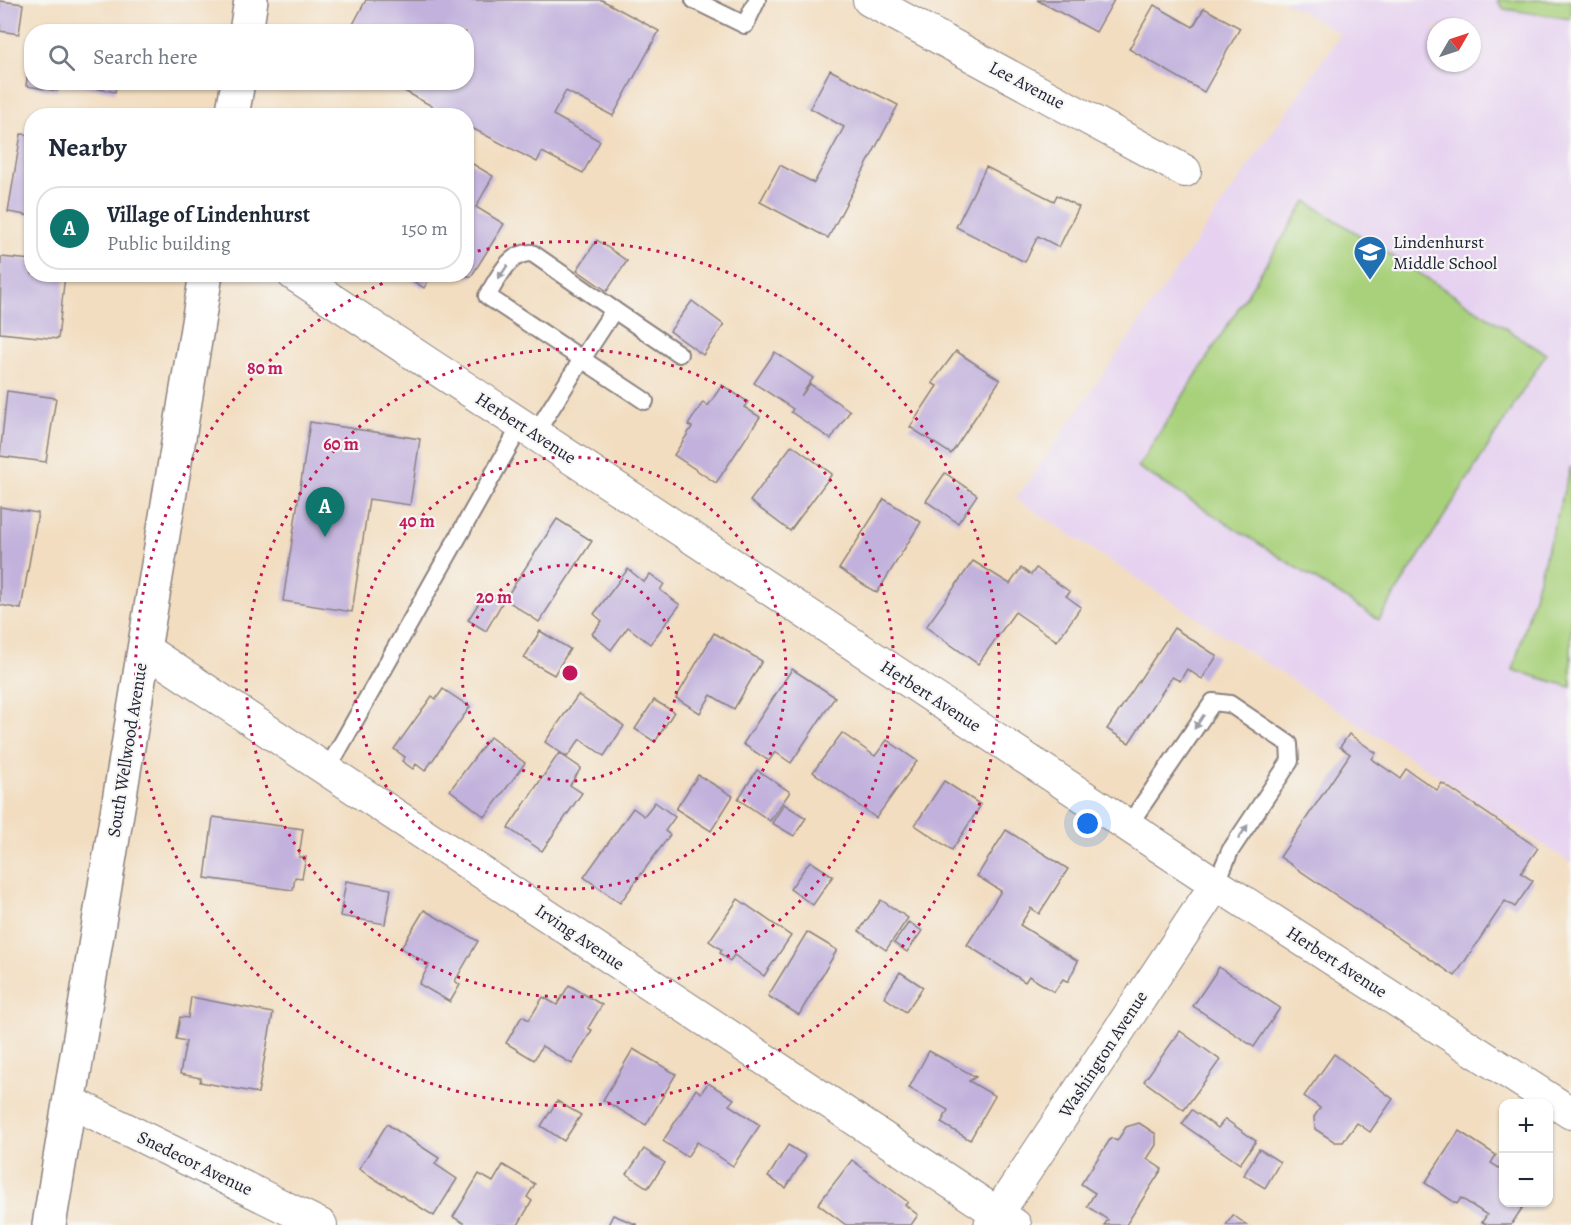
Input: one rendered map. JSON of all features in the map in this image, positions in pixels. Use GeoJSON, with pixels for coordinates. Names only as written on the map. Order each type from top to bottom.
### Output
{"type":"FeatureCollection","features":[{"type":"Feature","properties":{"kind":"main road"},"geometry":{"type":"LineString","coordinates":[[247,24],[251,0]]}},
{"type":"Feature","properties":{"kind":"main road"},"geometry":{"type":"LineString","coordinates":[[233,108],[237,90]]}},
{"type":"Feature","properties":{"kind":"main road","name":"South Wellwood Avenue"},"geometry":{"type":"LineString","coordinates":[[49,1225],[205,282]]}},
{"type":"Feature","properties":{"kind":"street","name":"Lee Avenue"},"geometry":{"type":"LineString","coordinates":[[869,0],[1185,171]]}},
{"type":"Feature","properties":{"kind":"street","name":"Herbert Avenue"},"geometry":{"type":"LineString","coordinates":[[305,282],[1216,884],[1571,1113]]}},
{"type":"Feature","properties":{"kind":"street","name":"Irving Avenue"},"geometry":{"type":"LineString","coordinates":[[144,649],[1001,1221]]}},
{"type":"Feature","properties":{"kind":"street","name":"Washington Avenue"},"geometry":{"type":"LineString","coordinates":[[1001,1221],[1216,884]]}},
{"type":"Feature","properties":{"kind":"street","name":"Snedecor Avenue"},"geometry":{"type":"LineString","coordinates":[[69,1101],[321,1225]]}},
{"type":"Feature","properties":{"kind":"lane"},"geometry":{"type":"LineString","coordinates":[[694,0],[745,25],[757,0]]}},
{"type":"Feature","properties":{"kind":"lane"},"geometry":{"type":"LineString","coordinates":[[645,400],[487,296],[513,257],[522,252],[532,253],[679,354]]}},
{"type":"Feature","properties":{"kind":"lane"},"geometry":{"type":"LineString","coordinates":[[327,770],[528,429],[582,359],[614,310]]}},
{"type":"Feature","properties":{"kind":"lane"},"geometry":{"type":"LineString","coordinates":[[1128,826],[1213,702],[1230,704],[1289,744],[1290,761],[1230,851],[1216,884]]}},
{"type":"Feature","properties":{"kind":"shaded area","name":"Lindenhurst Middle School"},"geometry":{"type":"Polygon","coordinates":[[[1282,0],[1571,0],[1571,863],[1016,499],[1341,34],[1282,0]]]}},
{"type":"Feature","properties":{"kind":"green space"},"geometry":{"type":"Polygon","coordinates":[[[1497,0],[1571,0],[1571,19],[1504,9],[1497,0]]]}},
{"type":"Feature","properties":{"kind":"green space"},"geometry":{"type":"Polygon","coordinates":[[[1306,201],[1546,354],[1379,620],[1138,467],[1306,201]]]}},
{"type":"Feature","properties":{"kind":"green space"},"geometry":{"type":"Polygon","coordinates":[[[1571,466],[1571,687],[1513,670],[1571,466]]]}},
{"type":"Feature","properties":{"kind":"building"},"geometry":{"type":"Polygon","coordinates":[[[366,0],[602,0],[659,31],[613,116],[566,91],[553,115],[600,141],[583,173],[542,152],[537,162],[474,129],[474,108],[435,108],[403,90],[474,90],[474,24],[353,24],[366,0]]]}},
{"type":"Feature","properties":{"kind":"building"},"geometry":{"type":"Polygon","coordinates":[[[1037,0],[1114,0],[1096,32],[1037,0]]]}},
{"type":"Feature","properties":{"kind":"building"},"geometry":{"type":"Polygon","coordinates":[[[0,1],[23,4],[19,34],[0,31],[0,1]]]}},
{"type":"Feature","properties":{"kind":"building"},"geometry":{"type":"Polygon","coordinates":[[[1154,5],[1193,27],[1204,8],[1240,28],[1204,92],[1129,49],[1154,5]]]}},
{"type":"Feature","properties":{"kind":"building"},"geometry":{"type":"Polygon","coordinates":[[[830,70],[898,105],[828,238],[760,202],[780,165],[814,183],[844,127],[810,108],[830,70]]]}},
{"type":"Feature","properties":{"kind":"building"},"geometry":{"type":"Polygon","coordinates":[[[21,134],[24,134],[24,215],[8,212],[21,134]]]}},
{"type":"Feature","properties":{"kind":"building"},"geometry":{"type":"Polygon","coordinates":[[[474,165],[493,176],[476,207],[504,224],[474,272],[474,165]]]}},
{"type":"Feature","properties":{"kind":"building"},"geometry":{"type":"Polygon","coordinates":[[[986,167],[1054,201],[1057,195],[1079,207],[1059,247],[1038,236],[1025,262],[956,227],[986,167]]]}},
{"type":"Feature","properties":{"kind":"building"},"geometry":{"type":"Polygon","coordinates":[[[597,240],[627,261],[607,291],[577,270],[597,240]]]}},
{"type":"Feature","properties":{"kind":"building"},"geometry":{"type":"Polygon","coordinates":[[[1,257],[24,259],[24,282],[64,282],[58,339],[0,333],[1,257]]]}},
{"type":"Feature","properties":{"kind":"building"},"geometry":{"type":"Polygon","coordinates":[[[415,282],[427,282],[424,288],[415,282]]]}},
{"type":"Feature","properties":{"kind":"building"},"geometry":{"type":"Polygon","coordinates":[[[692,301],[724,325],[703,355],[670,331],[692,301]]]}},
{"type":"Feature","properties":{"kind":"building"},"geometry":{"type":"Polygon","coordinates":[[[956,351],[1000,380],[951,454],[910,427],[937,386],[932,383],[956,351]]]}},
{"type":"Feature","properties":{"kind":"building"},"geometry":{"type":"Polygon","coordinates":[[[775,352],[813,378],[801,396],[810,384],[850,411],[831,439],[791,412],[793,409],[754,383],[775,352]]]}},
{"type":"Feature","properties":{"kind":"building"},"geometry":{"type":"Polygon","coordinates":[[[722,385],[748,402],[744,407],[760,417],[716,483],[674,455],[692,427],[688,425],[703,402],[708,406],[722,385]]]}},
{"type":"Feature","properties":{"kind":"building"},"geometry":{"type":"Polygon","coordinates":[[[7,391],[56,398],[46,462],[0,456],[7,391]]]}},
{"type":"Feature","properties":{"kind":"building"},"geometry":{"type":"Polygon","coordinates":[[[310,422],[420,439],[410,505],[369,499],[352,612],[283,601],[310,422]]]}},
{"type":"Feature","properties":{"kind":"building"},"geometry":{"type":"Polygon","coordinates":[[[792,445],[832,474],[790,531],[750,501],[792,445]]]}},
{"type":"Feature","properties":{"kind":"building"},"geometry":{"type":"Polygon","coordinates":[[[945,473],[977,495],[958,523],[926,501],[945,473]]]}},
{"type":"Feature","properties":{"kind":"building"},"geometry":{"type":"Polygon","coordinates":[[[884,499],[921,522],[877,593],[839,569],[884,499]]]}},
{"type":"Feature","properties":{"kind":"building"},"geometry":{"type":"Polygon","coordinates":[[[0,507],[38,513],[21,609],[0,605],[0,507]]]}},
{"type":"Feature","properties":{"kind":"building"},"geometry":{"type":"Polygon","coordinates":[[[557,519],[592,541],[539,622],[505,599],[557,519]]]}},
{"type":"Feature","properties":{"kind":"building"},"geometry":{"type":"Polygon","coordinates":[[[973,561],[1010,584],[1021,568],[1031,575],[1036,568],[1070,592],[1066,596],[1081,607],[1057,641],[1015,612],[978,664],[926,627],[973,561]]]}},
{"type":"Feature","properties":{"kind":"building"},"geometry":{"type":"Polygon","coordinates":[[[628,569],[644,582],[650,574],[664,584],[660,590],[680,605],[650,644],[628,627],[611,650],[592,634],[602,621],[594,614],[628,569]]]}},
{"type":"Feature","properties":{"kind":"building"},"geometry":{"type":"Polygon","coordinates":[[[485,593],[502,603],[486,631],[468,620],[485,593]]]}},
{"type":"Feature","properties":{"kind":"building"},"geometry":{"type":"Polygon","coordinates":[[[1174,628],[1217,656],[1202,679],[1187,669],[1180,681],[1172,677],[1129,743],[1107,729],[1174,628]]]}},
{"type":"Feature","properties":{"kind":"building"},"geometry":{"type":"Polygon","coordinates":[[[540,631],[570,649],[554,675],[524,658],[540,631]]]}},
{"type":"Feature","properties":{"kind":"building"},"geometry":{"type":"Polygon","coordinates":[[[714,633],[762,661],[734,709],[711,695],[700,713],[676,698],[714,633]]]}},
{"type":"Feature","properties":{"kind":"building"},"geometry":{"type":"Polygon","coordinates":[[[792,669],[835,697],[791,763],[775,752],[769,761],[743,744],[792,669]]]}},
{"type":"Feature","properties":{"kind":"building"},"geometry":{"type":"Polygon","coordinates":[[[443,689],[470,707],[425,771],[416,764],[413,769],[402,761],[405,757],[394,749],[432,696],[436,699],[443,689]]]}},
{"type":"Feature","properties":{"kind":"building"},"geometry":{"type":"Polygon","coordinates":[[[578,695],[624,726],[604,756],[580,739],[567,757],[545,742],[578,695]]]}},
{"type":"Feature","properties":{"kind":"building"},"geometry":{"type":"Polygon","coordinates":[[[654,700],[674,712],[655,742],[635,729],[654,700]]]}},
{"type":"Feature","properties":{"kind":"building"},"geometry":{"type":"Polygon","coordinates":[[[842,733],[875,756],[887,740],[917,761],[876,818],[813,772],[842,733]]]}},
{"type":"Feature","properties":{"kind":"building"},"geometry":{"type":"Polygon","coordinates":[[[1349,734],[1376,753],[1372,759],[1400,778],[1406,769],[1437,790],[1442,783],[1538,848],[1521,873],[1533,881],[1515,907],[1505,901],[1455,976],[1280,857],[1350,754],[1340,747],[1349,734]]]}},
{"type":"Feature","properties":{"kind":"building"},"geometry":{"type":"Polygon","coordinates":[[[490,737],[525,763],[485,817],[450,790],[490,737]]]}},
{"type":"Feature","properties":{"kind":"building"},"geometry":{"type":"Polygon","coordinates":[[[559,753],[581,768],[570,785],[582,793],[542,851],[508,828],[559,753]]]}},
{"type":"Feature","properties":{"kind":"building"},"geometry":{"type":"Polygon","coordinates":[[[757,770],[790,792],[770,821],[738,799],[757,770]]]}},
{"type":"Feature","properties":{"kind":"building"},"geometry":{"type":"Polygon","coordinates":[[[698,775],[733,796],[711,831],[676,809],[698,775]]]}},
{"type":"Feature","properties":{"kind":"building"},"geometry":{"type":"Polygon","coordinates":[[[944,781],[981,805],[952,850],[915,825],[944,781]]]}},
{"type":"Feature","properties":{"kind":"building"},"geometry":{"type":"Polygon","coordinates":[[[655,802],[675,817],[665,831],[670,835],[620,903],[584,877],[633,808],[644,816],[655,802]]]}},
{"type":"Feature","properties":{"kind":"building"},"geometry":{"type":"Polygon","coordinates":[[[784,804],[806,818],[794,836],[772,823],[784,804]]]}},
{"type":"Feature","properties":{"kind":"building"},"geometry":{"type":"Polygon","coordinates":[[[213,817],[303,829],[299,857],[306,857],[302,878],[295,877],[293,890],[205,878],[213,817]]]}},
{"type":"Feature","properties":{"kind":"building"},"geometry":{"type":"Polygon","coordinates":[[[1006,830],[1068,869],[1039,914],[1031,908],[1020,925],[1078,961],[1068,982],[1063,979],[1054,992],[1029,976],[1025,982],[967,945],[1001,891],[977,876],[1006,830]]]}},
{"type":"Feature","properties":{"kind":"building"},"geometry":{"type":"Polygon","coordinates":[[[810,861],[833,876],[813,905],[790,889],[810,861]]]}},
{"type":"Feature","properties":{"kind":"building"},"geometry":{"type":"Polygon","coordinates":[[[346,881],[391,889],[385,924],[340,916],[346,881]]]}},
{"type":"Feature","properties":{"kind":"building"},"geometry":{"type":"Polygon","coordinates":[[[738,899],[791,936],[764,976],[734,955],[730,961],[720,953],[722,950],[709,941],[738,899]]]}},
{"type":"Feature","properties":{"kind":"building"},"geometry":{"type":"Polygon","coordinates":[[[881,900],[908,918],[886,950],[859,931],[881,900]]]}},
{"type":"Feature","properties":{"kind":"building"},"geometry":{"type":"Polygon","coordinates":[[[424,910],[478,941],[455,981],[460,985],[450,1002],[419,984],[429,965],[401,948],[424,910]]]}},
{"type":"Feature","properties":{"kind":"building"},"geometry":{"type":"Polygon","coordinates":[[[909,922],[922,931],[907,952],[894,943],[909,922]]]}},
{"type":"Feature","properties":{"kind":"building"},"geometry":{"type":"Polygon","coordinates":[[[807,932],[837,950],[799,1015],[768,996],[807,932]]]}},
{"type":"Feature","properties":{"kind":"building"},"geometry":{"type":"Polygon","coordinates":[[[1219,967],[1280,1008],[1254,1047],[1193,1006],[1219,967]]]}},
{"type":"Feature","properties":{"kind":"building"},"geometry":{"type":"Polygon","coordinates":[[[900,972],[923,987],[906,1012],[884,997],[900,972]]]}},
{"type":"Feature","properties":{"kind":"building"},"geometry":{"type":"Polygon","coordinates":[[[569,985],[602,1005],[588,1028],[592,1030],[572,1064],[542,1046],[534,1060],[506,1043],[522,1016],[529,1020],[543,997],[557,1005],[569,985]]]}},
{"type":"Feature","properties":{"kind":"building"},"geometry":{"type":"Polygon","coordinates":[[[191,997],[273,1013],[258,1093],[200,1082],[201,1078],[180,1074],[186,1041],[176,1039],[180,1017],[188,1018],[191,997]]]}},
{"type":"Feature","properties":{"kind":"building"},"geometry":{"type":"Polygon","coordinates":[[[1180,1031],[1220,1060],[1184,1110],[1144,1081],[1180,1031]]]}},
{"type":"Feature","properties":{"kind":"building"},"geometry":{"type":"Polygon","coordinates":[[[633,1049],[676,1074],[646,1125],[603,1100],[633,1049]]]}},
{"type":"Feature","properties":{"kind":"building"},"geometry":{"type":"Polygon","coordinates":[[[929,1051],[976,1077],[969,1081],[995,1096],[970,1140],[941,1123],[948,1110],[909,1088],[929,1051]]]}},
{"type":"Feature","properties":{"kind":"building"},"geometry":{"type":"Polygon","coordinates":[[[1334,1054],[1393,1099],[1370,1132],[1357,1123],[1343,1142],[1335,1142],[1315,1129],[1314,1117],[1320,1108],[1304,1096],[1334,1054]]]}},
{"type":"Feature","properties":{"kind":"building"},"geometry":{"type":"Polygon","coordinates":[[[708,1083],[734,1099],[729,1105],[760,1125],[733,1166],[697,1142],[687,1157],[663,1141],[696,1089],[701,1093],[708,1083]]]}},
{"type":"Feature","properties":{"kind":"building"},"geometry":{"type":"Polygon","coordinates":[[[557,1101],[581,1115],[564,1141],[541,1126],[557,1101]]]}},
{"type":"Feature","properties":{"kind":"building"},"geometry":{"type":"Polygon","coordinates":[[[1192,1110],[1218,1128],[1225,1119],[1256,1141],[1240,1164],[1182,1124],[1192,1110]]]}},
{"type":"Feature","properties":{"kind":"building"},"geometry":{"type":"Polygon","coordinates":[[[1139,1123],[1156,1134],[1156,1145],[1147,1159],[1162,1169],[1126,1225],[1104,1225],[1108,1220],[1087,1206],[1095,1193],[1081,1184],[1111,1138],[1117,1141],[1126,1127],[1139,1123]]]}},
{"type":"Feature","properties":{"kind":"building"},"geometry":{"type":"Polygon","coordinates":[[[387,1124],[439,1158],[435,1164],[457,1179],[434,1216],[359,1169],[387,1124]]]}},
{"type":"Feature","properties":{"kind":"building"},"geometry":{"type":"Polygon","coordinates":[[[1459,1131],[1496,1155],[1491,1163],[1499,1168],[1499,1207],[1523,1207],[1511,1225],[1488,1225],[1482,1222],[1487,1215],[1461,1198],[1457,1204],[1425,1183],[1459,1131]]]}},
{"type":"Feature","properties":{"kind":"building"},"geometry":{"type":"Polygon","coordinates":[[[788,1145],[806,1156],[786,1188],[768,1177],[788,1145]]]}},
{"type":"Feature","properties":{"kind":"building"},"geometry":{"type":"Polygon","coordinates":[[[644,1149],[665,1163],[648,1188],[627,1174],[644,1149]]]}},
{"type":"Feature","properties":{"kind":"building"},"geometry":{"type":"Polygon","coordinates":[[[1259,1149],[1280,1162],[1265,1188],[1244,1175],[1259,1149]]]}},
{"type":"Feature","properties":{"kind":"building"},"geometry":{"type":"Polygon","coordinates":[[[852,1160],[908,1202],[905,1205],[918,1215],[911,1225],[846,1225],[818,1204],[852,1160]]]}},
{"type":"Feature","properties":{"kind":"building"},"geometry":{"type":"Polygon","coordinates":[[[503,1165],[535,1184],[527,1197],[532,1201],[518,1225],[467,1225],[453,1217],[479,1174],[493,1182],[503,1165]]]}},
{"type":"Feature","properties":{"kind":"building"},"geometry":{"type":"Polygon","coordinates":[[[613,1215],[638,1225],[608,1225],[613,1215]]]}},
{"type":"Feature","properties":{"kind":"building"},"geometry":{"type":"Polygon","coordinates":[[[1233,1215],[1247,1225],[1226,1225],[1233,1215]]]}},
{"type":"Feature","properties":{"kind":"place","name":"Lindenhurst Middle School"},"geometry":{"type":"Point","coordinates":[1370,281]}},
{"type":"Feature","properties":{"kind":"place","name":"Village of Lindenhurst"},"geometry":{"type":"Point","coordinates":[325,537]}}]}
